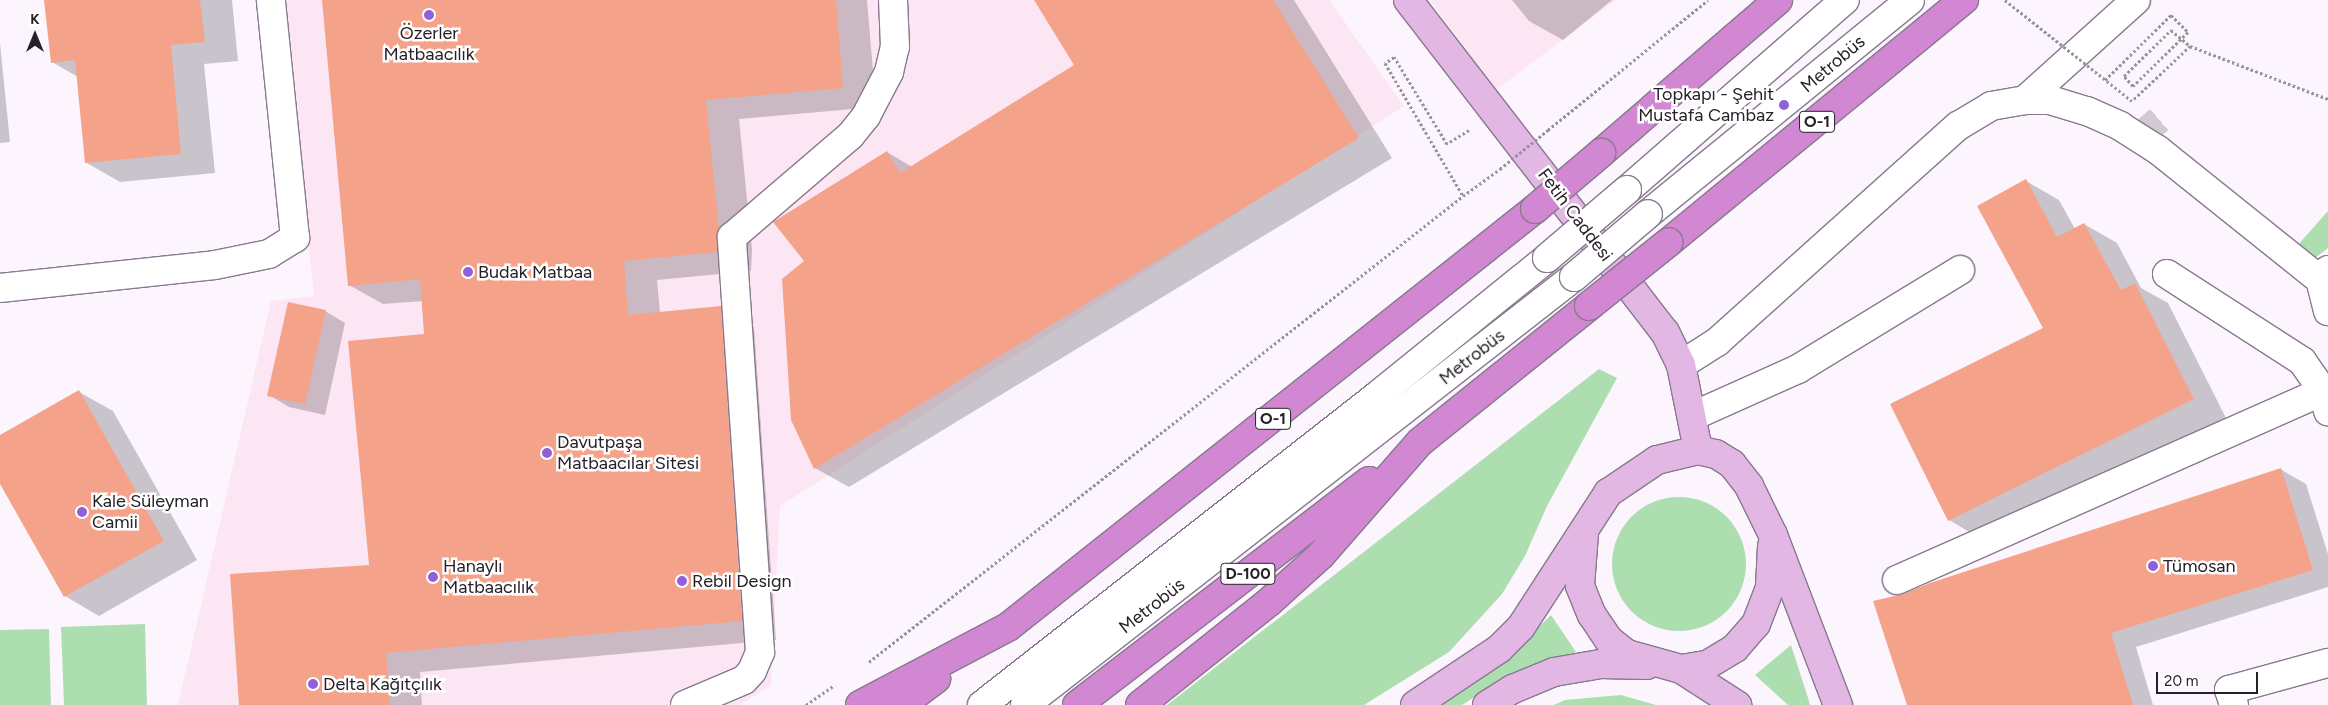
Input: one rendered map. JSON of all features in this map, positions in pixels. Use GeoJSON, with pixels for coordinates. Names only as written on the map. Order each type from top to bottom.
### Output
{"type":"FeatureCollection","features":[{"type":"Feature","properties":{"kind":"highway","name":"O-1"},"geometry":{"type":"LineString","coordinates":[[1008,627],[1535,210],[1778,0]]}},
{"type":"Feature","properties":{"kind":"highway","name":"O-1"},"geometry":{"type":"LineString","coordinates":[[1420,442],[1669,242],[1964,0]]}},
{"type":"Feature","properties":{"kind":"highway"},"geometry":{"type":"LineString","coordinates":[[1140,705],[1269,602],[1320,554],[1420,442]]}},
{"type":"Feature","properties":{"kind":"highway","name":"D-100"},"geometry":{"type":"LineString","coordinates":[[1077,705],[1420,442]]}},
{"type":"Feature","properties":{"kind":"highway"},"geometry":{"type":"LineString","coordinates":[[860,705],[1008,627]]}},
{"type":"Feature","properties":{"kind":"highway"},"geometry":{"type":"LineString","coordinates":[[901,705],[1008,627]]}},
{"type":"Feature","properties":{"kind":"main road","name":"Fetih Caddesi"},"geometry":{"type":"LineString","coordinates":[[1408,0],[1665,332],[1681,365],[1693,416],[1698,450]]}},
{"type":"Feature","properties":{"kind":"main road"},"geometry":{"type":"LineString","coordinates":[[1415,705],[1499,649],[1521,627],[1585,530],[1592,512],[1608,492],[1628,476],[1657,460],[1698,450],[1716,454],[1732,464],[1749,486],[1772,535],[1838,705]]}},
{"type":"Feature","properties":{"kind":"main road"},"geometry":{"type":"LineString","coordinates":[[1585,530],[1580,586],[1592,615],[1609,640],[1628,654],[1671,667],[1737,705]]}},
{"type":"Feature","properties":{"kind":"main road"},"geometry":{"type":"LineString","coordinates":[[1487,705],[1512,689],[1554,672],[1601,664],[1671,667],[1707,665],[1735,648],[1756,624],[1770,588],[1772,535]]}},
{"type":"Feature","properties":{"kind":"street"},"geometry":{"type":"LineString","coordinates":[[0,288],[214,265],[269,254],[295,238],[271,0]]}},
{"type":"Feature","properties":{"kind":"street"},"geometry":{"type":"LineString","coordinates":[[685,705],[744,680],[752,671],[760,652],[732,237],[850,136],[866,116],[889,72],[895,47],[893,0]]}},
{"type":"Feature","properties":{"kind":"street","name":"Metrobüs"},"geometry":{"type":"LineString","coordinates":[[982,705],[1332,431],[1546,258],[1845,0]]}},
{"type":"Feature","properties":{"kind":"street","name":"Metrobüs"},"geometry":{"type":"LineString","coordinates":[[1025,705],[1574,276],[1910,0]]}},
{"type":"Feature","properties":{"kind":"street"},"geometry":{"type":"LineString","coordinates":[[2025,100],[2136,0]]}},
{"type":"Feature","properties":{"kind":"street"},"geometry":{"type":"LineString","coordinates":[[1681,365],[1717,342],[1958,126],[1991,106],[2025,100],[2050,100],[2087,111],[2120,126],[2158,150],[2326,276],[2323,301],[2328,311]]}},
{"type":"Feature","properties":{"kind":"street"},"geometry":{"type":"LineString","coordinates":[[1693,416],[1798,369],[1960,270]]}},
{"type":"Feature","properties":{"kind":"street"},"geometry":{"type":"LineString","coordinates":[[1897,580],[2325,401],[2302,361],[2167,274]]}},
{"type":"Feature","properties":{"kind":"street"},"geometry":{"type":"LineString","coordinates":[[2234,705],[2229,690],[2328,663]]}},
{"type":"Feature","properties":{"kind":"path"},"geometry":{"type":"LineString","coordinates":[[860,668],[897,643],[1500,168],[1708,0]]}},
{"type":"Feature","properties":{"kind":"path"},"geometry":{"type":"LineString","coordinates":[[2005,0],[2132,102],[2190,46]]}},
{"type":"Feature","properties":{"kind":"path"},"geometry":{"type":"LineString","coordinates":[[2105,80],[2171,14],[2188,32],[2133,86],[2124,76],[2171,30],[2190,46],[2328,99]]}},
{"type":"Feature","properties":{"kind":"path"},"geometry":{"type":"LineString","coordinates":[[1463,196],[1385,63],[1394,57],[1447,144],[1497,113]]}},
{"type":"Feature","properties":{"kind":"path"},"geometry":{"type":"LineString","coordinates":[[806,705],[838,683]]}},
{"type":"Feature","properties":{"kind":"shaded area"},"geometry":{"type":"Polygon","coordinates":[[[281,0],[1329,0],[1404,106],[780,506],[771,686],[739,705],[178,705],[271,301],[314,296],[281,0]]]}},
{"type":"Feature","properties":{"kind":"shaded area"},"geometry":{"type":"Polygon","coordinates":[[[1430,0],[1616,0],[1496,90],[1430,0]]]}},
{"type":"Feature","properties":{"kind":"green space"},"geometry":{"type":"Polygon","coordinates":[[[2328,211],[2328,248],[2315,258],[2297,246],[2328,211]]]}},
{"type":"Feature","properties":{"kind":"green space"},"geometry":{"type":"Polygon","coordinates":[[[1599,369],[1617,378],[1547,506],[1525,556],[1502,594],[1449,652],[1364,705],[1167,705],[1599,369]]]}},
{"type":"Feature","properties":{"kind":"green space"},"geometry":{"type":"Polygon","coordinates":[[[1679,497],[1704,502],[1726,517],[1741,539],[1746,564],[1741,589],[1726,611],[1704,626],[1679,631],[1654,626],[1632,611],[1617,589],[1612,564],[1617,539],[1632,517],[1654,502],[1679,497]]]}},
{"type":"Feature","properties":{"kind":"green space"},"geometry":{"type":"Polygon","coordinates":[[[1551,615],[1576,652],[1508,676],[1462,705],[1440,705],[1503,662],[1551,615]]]}},
{"type":"Feature","properties":{"kind":"green space"},"geometry":{"type":"Polygon","coordinates":[[[145,624],[147,705],[64,705],[61,627],[145,624]]]}},
{"type":"Feature","properties":{"kind":"green space"},"geometry":{"type":"Polygon","coordinates":[[[49,629],[51,705],[0,705],[0,630],[49,629]]]}},
{"type":"Feature","properties":{"kind":"green space"},"geometry":{"type":"Polygon","coordinates":[[[1791,645],[1810,705],[1788,705],[1755,675],[1791,645]]]}},
{"type":"Feature","properties":{"kind":"green space"},"geometry":{"type":"Polygon","coordinates":[[[1621,695],[1656,705],[1554,705],[1565,700],[1621,695]]]}},
{"type":"Feature","properties":{"kind":"building"},"geometry":{"type":"Polygon","coordinates":[[[44,0],[200,0],[205,42],[171,45],[181,154],[85,163],[75,60],[51,63],[44,0]]]}},
{"type":"Feature","properties":{"kind":"building","name":"Davutpaşa Matbaacılar Sitesi"},"geometry":{"type":"Polygon","coordinates":[[[322,0],[836,0],[843,88],[706,100],[719,229],[717,252],[624,261],[628,315],[721,306],[742,621],[386,653],[390,705],[239,705],[230,574],[369,565],[348,341],[424,334],[420,279],[348,286],[322,0]]]}},
{"type":"Feature","properties":{"kind":"building"},"geometry":{"type":"Polygon","coordinates":[[[1034,0],[1273,0],[1359,138],[814,469],[791,420],[782,279],[804,261],[773,222],[887,151],[900,173],[1074,65],[1034,0]]]}},
{"type":"Feature","properties":{"kind":"building"},"geometry":{"type":"Polygon","coordinates":[[[2026,179],[2057,237],[2084,223],[2121,290],[2135,283],[2194,399],[1948,521],[1890,404],[2043,328],[1977,206],[2026,179]]]}},
{"type":"Feature","properties":{"kind":"building"},"geometry":{"type":"Polygon","coordinates":[[[288,302],[326,310],[305,404],[267,396],[288,302]]]}},
{"type":"Feature","properties":{"kind":"building","name":"Kale Süleyman Camii"},"geometry":{"type":"Polygon","coordinates":[[[79,390],[164,541],[64,597],[0,484],[0,435],[79,390]]]}},
{"type":"Feature","properties":{"kind":"building"},"geometry":{"type":"Polygon","coordinates":[[[2281,468],[2313,570],[2111,633],[2133,705],[1907,705],[1873,601],[1903,594],[1930,583],[2281,468]]]}},
{"type":"Feature","properties":{"kind":"tunnel"},"geometry":{"type":"LineString","coordinates":[[2138,138],[2160,119]]}},
{"type":"Feature","properties":{"kind":"place","name":"Özerler Matbaacılık"},"geometry":{"type":"Point","coordinates":[429,15]}},
{"type":"Feature","properties":{"kind":"place","name":"Topkapı - Şehit Mustafa Cambaz"},"geometry":{"type":"Point","coordinates":[1784,105]}},
{"type":"Feature","properties":{"kind":"place","name":"Budak Matbaa"},"geometry":{"type":"Point","coordinates":[468,272]}},
{"type":"Feature","properties":{"kind":"place","name":"Davutpaşa Matbaacılar Sitesi"},"geometry":{"type":"Point","coordinates":[547,453]}},
{"type":"Feature","properties":{"kind":"place","name":"Kale Süleyman Camii"},"geometry":{"type":"Point","coordinates":[82,512]}},
{"type":"Feature","properties":{"kind":"place","name":"Tümosan"},"geometry":{"type":"Point","coordinates":[2153,566]}},
{"type":"Feature","properties":{"kind":"place","name":"Hanaylı Matbaacılık"},"geometry":{"type":"Point","coordinates":[433,577]}},
{"type":"Feature","properties":{"kind":"place","name":"Rebil Design"},"geometry":{"type":"Point","coordinates":[682,581]}},
{"type":"Feature","properties":{"kind":"place","name":"Delta Kağıtçılık"},"geometry":{"type":"Point","coordinates":[313,684]}}]}
